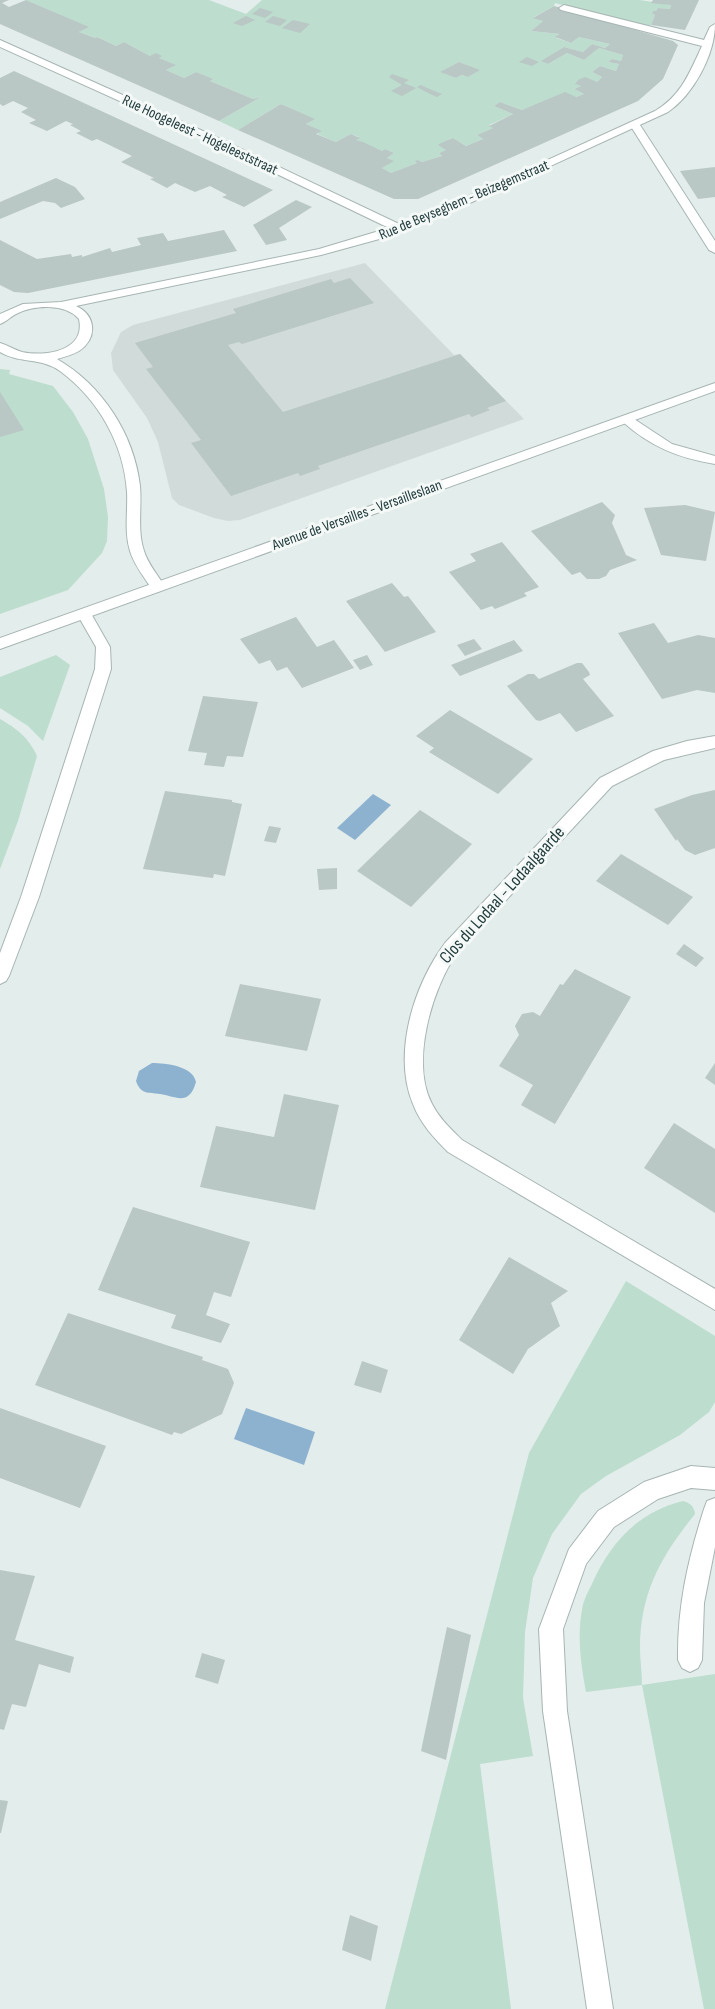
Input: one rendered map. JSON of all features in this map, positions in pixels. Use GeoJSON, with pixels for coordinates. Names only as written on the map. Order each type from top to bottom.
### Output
{"type":"FeatureCollection","features":[{"type":"Feature","properties":{"kind":"street"},"geometry":{"type":"LineString","coordinates":[[564,8],[706,44]]}},
{"type":"Feature","properties":{"kind":"street","name":"Rue de Beyseghem - Beizegemstraat"},"geometry":{"type":"LineString","coordinates":[[0,320],[16,309],[47,303],[62,305],[125,294],[321,252],[400,229],[635,125],[679,98],[715,27]]}},
{"type":"Feature","properties":{"kind":"street","name":"Rue Hoogeleest - Hogeleeststraat"},"geometry":{"type":"LineString","coordinates":[[0,43],[210,138],[400,229]]}},
{"type":"Feature","properties":{"kind":"street"},"geometry":{"type":"LineString","coordinates":[[635,125],[715,250]]}},
{"type":"Feature","properties":{"kind":"street","name":"Rue de Beyseghem - Beizegemstraat"},"geometry":{"type":"LineString","coordinates":[[84,317],[125,294]]}},
{"type":"Feature","properties":{"kind":"street"},"geometry":{"type":"LineString","coordinates":[[0,305],[16,309]]}},
{"type":"Feature","properties":{"kind":"street"},"geometry":{"type":"LineString","coordinates":[[62,305],[84,317],[87,331],[77,346],[75,358],[79,379]]}},
{"type":"Feature","properties":{"kind":"street"},"geometry":{"type":"LineString","coordinates":[[0,347],[13,355],[46,358],[77,346]]}},
{"type":"Feature","properties":{"kind":"street"},"geometry":{"type":"LineString","coordinates":[[46,358],[79,379],[114,425],[126,448],[133,484],[137,549],[158,587]]}},
{"type":"Feature","properties":{"kind":"street","name":"Avenue de Versailles - Versailleslaan"},"geometry":{"type":"LineString","coordinates":[[0,644],[715,387]]}},
{"type":"Feature","properties":{"kind":"street"},"geometry":{"type":"LineString","coordinates":[[628,419],[658,444],[682,453],[715,460]]}},
{"type":"Feature","properties":{"kind":"street"},"geometry":{"type":"LineString","coordinates":[[0,976],[30,897],[104,669],[103,647],[84,614]]}},
{"type":"Feature","properties":{"kind":"street","name":"Clos du Lodaal - Lodaalgaarde"},"geometry":{"type":"LineString","coordinates":[[715,742],[684,748],[636,764],[606,782],[451,948],[439,964],[425,995],[415,1054],[415,1071],[421,1103],[455,1146],[715,1300]]}},
{"type":"Feature","properties":{"kind":"street"},"geometry":{"type":"LineString","coordinates":[[600,2009],[555,1711],[551,1629],[577,1557],[606,1519],[652,1490],[691,1477],[715,1479]]}},
{"type":"Feature","properties":{"kind":"street"},"geometry":{"type":"LineString","coordinates":[[690,1660],[690,1614],[699,1564],[715,1509]]}},
{"type":"Feature","properties":{"kind":"shaded area"},"geometry":{"type":"Polygon","coordinates":[[[365,263],[454,355],[460,354],[524,419],[240,520],[228,521],[214,518],[179,505],[172,498],[158,442],[147,418],[113,370],[111,353],[121,332],[133,325],[365,263]]]}},
{"type":"Feature","properties":{"kind":"green space"},"geometry":{"type":"Polygon","coordinates":[[[26,0],[209,0],[246,14],[262,0],[640,0],[671,5],[670,9],[658,8],[653,11],[652,14],[655,15],[651,25],[642,25],[555,3],[554,6],[534,17],[543,21],[531,31],[560,34],[556,38],[571,43],[579,37],[610,44],[605,48],[592,44],[583,52],[564,47],[542,61],[548,64],[567,53],[584,60],[599,48],[623,55],[621,61],[612,59],[608,62],[619,64],[616,71],[600,66],[592,72],[602,77],[597,82],[578,80],[576,84],[581,86],[574,89],[584,94],[569,99],[522,110],[500,102],[494,106],[513,114],[489,125],[493,128],[477,135],[483,139],[466,146],[453,138],[439,145],[446,150],[439,153],[442,156],[422,162],[418,160],[417,163],[391,173],[382,168],[393,161],[387,158],[394,153],[385,149],[382,151],[356,140],[359,137],[351,134],[336,142],[317,134],[321,131],[306,124],[314,119],[281,104],[238,130],[219,121],[261,97],[253,99],[210,81],[212,79],[196,72],[184,78],[166,70],[175,65],[159,58],[161,56],[150,56],[124,42],[116,46],[79,32],[88,27],[26,0]],[[459,62],[441,72],[456,78],[462,75],[468,77],[479,70],[459,62]]]}},
{"type":"Feature","properties":{"kind":"green space"},"geometry":{"type":"Polygon","coordinates":[[[0,369],[10,370],[9,374],[53,386],[73,412],[88,439],[104,489],[108,517],[107,541],[102,553],[68,590],[0,614],[0,369]]]}},
{"type":"Feature","properties":{"kind":"green space"},"geometry":{"type":"Polygon","coordinates":[[[56,655],[70,665],[43,741],[28,726],[0,708],[0,677],[56,655]]]}},
{"type":"Feature","properties":{"kind":"green space"},"geometry":{"type":"Polygon","coordinates":[[[0,719],[22,734],[37,756],[18,821],[0,869],[0,719]]]}},
{"type":"Feature","properties":{"kind":"green space"},"geometry":{"type":"Polygon","coordinates":[[[626,1281],[715,1336],[715,1402],[709,1412],[680,1435],[606,1476],[581,1494],[552,1534],[533,1578],[525,1632],[523,1698],[533,1756],[480,1764],[511,2009],[385,2009],[529,1453],[626,1281]]]}},
{"type":"Feature","properties":{"kind":"green space"},"geometry":{"type":"Polygon","coordinates":[[[683,1501],[691,1505],[695,1514],[663,1560],[655,1575],[644,1609],[640,1648],[642,1685],[586,1692],[580,1641],[583,1607],[607,1555],[627,1531],[652,1513],[683,1501]]]}},
{"type":"Feature","properties":{"kind":"green space"},"geometry":{"type":"Polygon","coordinates":[[[715,1674],[715,2009],[704,2009],[642,1685],[715,1674]]]}},
{"type":"Feature","properties":{"kind":"water"},"geometry":{"type":"Polygon","coordinates":[[[373,794],[391,805],[355,840],[337,828],[373,794]]]}},
{"type":"Feature","properties":{"kind":"water"},"geometry":{"type":"Polygon","coordinates":[[[152,1063],[171,1065],[190,1072],[196,1082],[190,1095],[176,1098],[148,1093],[140,1089],[136,1081],[139,1071],[152,1063]]]}},
{"type":"Feature","properties":{"kind":"water"},"geometry":{"type":"Polygon","coordinates":[[[246,1408],[315,1432],[304,1465],[234,1439],[246,1408]]]}},
{"type":"Feature","properties":{"kind":"building"},"geometry":{"type":"Polygon","coordinates":[[[0,0],[9,0],[2,3],[9,7],[26,0],[89,27],[79,32],[116,46],[124,42],[150,56],[156,53],[162,56],[159,58],[176,65],[166,70],[184,78],[196,72],[213,79],[210,81],[253,99],[261,97],[219,121],[0,24],[0,0]]]}},
{"type":"Feature","properties":{"kind":"building"},"geometry":{"type":"Polygon","coordinates":[[[653,0],[699,0],[685,30],[651,25],[655,15],[652,14],[653,11],[658,8],[670,9],[671,5],[651,3],[653,0]]]}},
{"type":"Feature","properties":{"kind":"building"},"geometry":{"type":"Polygon","coordinates":[[[554,6],[673,41],[678,45],[663,79],[638,101],[418,199],[394,199],[238,130],[281,104],[315,119],[306,124],[322,131],[316,134],[336,142],[351,134],[360,138],[356,140],[382,151],[385,149],[394,153],[387,158],[394,161],[382,168],[391,173],[417,163],[415,161],[418,160],[422,162],[442,156],[439,153],[446,150],[438,145],[441,143],[453,138],[466,146],[483,139],[477,135],[493,128],[489,126],[513,114],[494,106],[500,102],[522,110],[565,92],[576,97],[584,94],[574,89],[581,86],[575,84],[578,80],[585,77],[597,82],[602,77],[592,72],[600,66],[616,71],[619,64],[608,62],[612,59],[621,61],[623,55],[599,48],[584,60],[567,53],[548,64],[541,61],[564,47],[583,52],[592,44],[605,48],[610,44],[579,37],[571,43],[555,37],[560,34],[531,31],[543,21],[533,18],[554,6]]]}},
{"type":"Feature","properties":{"kind":"building"},"geometry":{"type":"Polygon","coordinates":[[[260,8],[273,12],[265,18],[252,14],[260,8]]]}},
{"type":"Feature","properties":{"kind":"building"},"geometry":{"type":"Polygon","coordinates":[[[246,16],[255,20],[242,26],[233,23],[246,16]]]}},
{"type":"Feature","properties":{"kind":"building"},"geometry":{"type":"Polygon","coordinates":[[[273,16],[287,20],[280,26],[265,22],[273,16]]]}},
{"type":"Feature","properties":{"kind":"building"},"geometry":{"type":"Polygon","coordinates":[[[293,20],[310,24],[300,33],[282,28],[293,20]]]}},
{"type":"Feature","properties":{"kind":"building"},"geometry":{"type":"Polygon","coordinates":[[[527,57],[539,62],[532,66],[519,62],[527,57]]]}},
{"type":"Feature","properties":{"kind":"building"},"geometry":{"type":"Polygon","coordinates":[[[459,62],[480,70],[468,77],[462,75],[456,78],[440,72],[459,62]]]}},
{"type":"Feature","properties":{"kind":"building"},"geometry":{"type":"Polygon","coordinates":[[[14,71],[273,190],[244,207],[222,197],[227,195],[210,186],[195,192],[175,183],[167,188],[150,179],[154,178],[121,162],[132,156],[97,139],[92,141],[76,133],[81,131],[70,125],[73,124],[66,121],[47,131],[29,123],[36,120],[21,112],[28,108],[13,101],[3,106],[0,104],[0,78],[14,71]]]}},
{"type":"Feature","properties":{"kind":"building"},"geometry":{"type":"Polygon","coordinates":[[[392,74],[409,80],[404,83],[416,88],[402,96],[391,91],[402,85],[389,77],[392,74]]]}},
{"type":"Feature","properties":{"kind":"building"},"geometry":{"type":"Polygon","coordinates":[[[421,85],[442,94],[437,97],[417,87],[421,85]]]}},
{"type":"Feature","properties":{"kind":"building"},"geometry":{"type":"Polygon","coordinates":[[[715,167],[715,197],[698,199],[680,171],[715,167]]]}},
{"type":"Feature","properties":{"kind":"building"},"geometry":{"type":"Polygon","coordinates":[[[56,178],[75,187],[85,199],[61,208],[55,203],[43,201],[0,219],[0,202],[56,178]]]}},
{"type":"Feature","properties":{"kind":"building"},"geometry":{"type":"Polygon","coordinates":[[[296,200],[312,207],[279,228],[287,240],[266,245],[253,225],[296,200]]]}},
{"type":"Feature","properties":{"kind":"building"},"geometry":{"type":"Polygon","coordinates":[[[224,230],[237,251],[28,293],[14,292],[0,285],[0,240],[37,259],[71,254],[72,257],[82,255],[82,257],[110,248],[112,252],[141,245],[137,238],[163,233],[168,241],[224,230]]]}},
{"type":"Feature","properties":{"kind":"building"},"geometry":{"type":"Polygon","coordinates":[[[350,278],[374,303],[242,344],[239,342],[228,345],[283,412],[460,354],[506,401],[472,417],[469,414],[318,466],[320,469],[300,476],[298,473],[231,496],[191,443],[201,440],[146,369],[153,367],[135,343],[236,313],[233,309],[331,279],[334,283],[350,278]]]}},
{"type":"Feature","properties":{"kind":"building"},"geometry":{"type":"Polygon","coordinates":[[[0,392],[24,430],[0,437],[0,392]]]}},
{"type":"Feature","properties":{"kind":"building"},"geometry":{"type":"Polygon","coordinates":[[[602,502],[615,515],[612,523],[626,555],[637,560],[610,570],[606,576],[599,579],[587,579],[580,572],[572,575],[531,531],[602,502]]]}},
{"type":"Feature","properties":{"kind":"building"},"geometry":{"type":"Polygon","coordinates":[[[685,505],[715,512],[706,561],[661,555],[644,508],[685,505]]]}},
{"type":"Feature","properties":{"kind":"building"},"geometry":{"type":"Polygon","coordinates":[[[502,542],[539,587],[524,593],[527,596],[495,609],[492,606],[481,610],[449,572],[476,561],[470,554],[502,542]]]}},
{"type":"Feature","properties":{"kind":"building"},"geometry":{"type":"Polygon","coordinates":[[[392,583],[404,597],[408,596],[436,632],[385,652],[346,601],[392,583]]]}},
{"type":"Feature","properties":{"kind":"building"},"geometry":{"type":"Polygon","coordinates":[[[296,617],[317,647],[334,640],[354,668],[302,688],[287,667],[277,671],[270,660],[259,664],[240,639],[296,617]]]}},
{"type":"Feature","properties":{"kind":"building"},"geometry":{"type":"Polygon","coordinates":[[[654,623],[668,643],[698,635],[715,638],[715,693],[697,690],[662,699],[618,633],[654,623]]]}},
{"type":"Feature","properties":{"kind":"building"},"geometry":{"type":"Polygon","coordinates":[[[474,639],[482,649],[465,656],[457,645],[474,639]]]}},
{"type":"Feature","properties":{"kind":"building"},"geometry":{"type":"Polygon","coordinates":[[[514,640],[523,651],[460,676],[451,665],[514,640]]]}},
{"type":"Feature","properties":{"kind":"building"},"geometry":{"type":"Polygon","coordinates":[[[367,655],[373,665],[360,670],[353,660],[367,655]]]}},
{"type":"Feature","properties":{"kind":"building"},"geometry":{"type":"Polygon","coordinates":[[[582,663],[589,672],[590,675],[583,679],[614,716],[576,732],[560,713],[540,721],[536,720],[507,686],[528,674],[534,674],[539,679],[582,663]]]}},
{"type":"Feature","properties":{"kind":"building"},"geometry":{"type":"Polygon","coordinates":[[[203,696],[258,702],[243,757],[227,756],[224,767],[204,765],[207,753],[188,751],[203,696]]]}},
{"type":"Feature","properties":{"kind":"building"},"geometry":{"type":"Polygon","coordinates":[[[450,710],[533,759],[498,794],[429,752],[434,748],[416,736],[450,710]]]}},
{"type":"Feature","properties":{"kind":"building"},"geometry":{"type":"Polygon","coordinates":[[[715,790],[715,848],[695,855],[685,850],[677,839],[676,841],[654,809],[692,795],[715,790]]]}},
{"type":"Feature","properties":{"kind":"building"},"geometry":{"type":"Polygon","coordinates":[[[165,791],[232,800],[232,802],[242,804],[225,876],[214,874],[213,878],[143,869],[165,791]]]}},
{"type":"Feature","properties":{"kind":"building"},"geometry":{"type":"Polygon","coordinates":[[[420,810],[472,844],[411,907],[357,871],[420,810]]]}},
{"type":"Feature","properties":{"kind":"building"},"geometry":{"type":"Polygon","coordinates":[[[269,826],[281,828],[276,843],[264,841],[269,826]]]}},
{"type":"Feature","properties":{"kind":"building"},"geometry":{"type":"Polygon","coordinates":[[[621,854],[693,897],[668,925],[596,881],[621,854]]]}},
{"type":"Feature","properties":{"kind":"building"},"geometry":{"type":"Polygon","coordinates":[[[337,868],[337,889],[319,890],[317,869],[337,868]]]}},
{"type":"Feature","properties":{"kind":"building"},"geometry":{"type":"Polygon","coordinates":[[[684,944],[704,958],[696,967],[676,954],[684,944]]]}},
{"type":"Feature","properties":{"kind":"building"},"geometry":{"type":"Polygon","coordinates":[[[575,969],[631,997],[555,1124],[521,1105],[533,1085],[499,1066],[519,1035],[515,1026],[522,1014],[533,1012],[540,1016],[560,984],[563,985],[575,969]]]}},
{"type":"Feature","properties":{"kind":"building"},"geometry":{"type":"Polygon","coordinates":[[[240,984],[321,999],[307,1051],[225,1036],[240,984]]]}},
{"type":"Feature","properties":{"kind":"building"},"geometry":{"type":"Polygon","coordinates":[[[715,1063],[715,1085],[705,1078],[715,1063]]]}},
{"type":"Feature","properties":{"kind":"building"},"geometry":{"type":"Polygon","coordinates":[[[284,1094],[339,1105],[315,1210],[200,1187],[216,1126],[274,1137],[284,1094]]]}},
{"type":"Feature","properties":{"kind":"building"},"geometry":{"type":"Polygon","coordinates":[[[674,1123],[715,1149],[715,1213],[644,1168],[674,1123]]]}},
{"type":"Feature","properties":{"kind":"building"},"geometry":{"type":"Polygon","coordinates":[[[133,1207],[250,1242],[231,1297],[214,1292],[206,1315],[230,1324],[221,1343],[171,1328],[176,1315],[98,1290],[133,1207]]]}},
{"type":"Feature","properties":{"kind":"building"},"geometry":{"type":"Polygon","coordinates":[[[509,1257],[568,1291],[551,1303],[560,1326],[528,1349],[513,1374],[459,1340],[509,1257]]]}},
{"type":"Feature","properties":{"kind":"building"},"geometry":{"type":"Polygon","coordinates":[[[68,1313],[203,1357],[202,1360],[228,1369],[234,1383],[222,1414],[181,1434],[174,1432],[172,1435],[35,1385],[68,1313]]]}},
{"type":"Feature","properties":{"kind":"building"},"geometry":{"type":"Polygon","coordinates":[[[362,1361],[388,1370],[381,1393],[354,1385],[362,1361]]]}},
{"type":"Feature","properties":{"kind":"building"},"geometry":{"type":"Polygon","coordinates":[[[0,1408],[106,1446],[80,1508],[0,1478],[0,1408]]]}},
{"type":"Feature","properties":{"kind":"building"},"geometry":{"type":"Polygon","coordinates":[[[0,1570],[35,1576],[15,1640],[74,1657],[70,1673],[39,1664],[26,1707],[12,1704],[4,1730],[0,1729],[0,1570]]]}},
{"type":"Feature","properties":{"kind":"building"},"geometry":{"type":"Polygon","coordinates":[[[447,1627],[471,1635],[446,1760],[421,1751],[447,1627]]]}},
{"type":"Feature","properties":{"kind":"building"},"geometry":{"type":"Polygon","coordinates":[[[202,1653],[225,1660],[218,1684],[195,1677],[202,1653]]]}},
{"type":"Feature","properties":{"kind":"building"},"geometry":{"type":"Polygon","coordinates":[[[0,1800],[8,1801],[1,1833],[0,1833],[0,1800]]]}},
{"type":"Feature","properties":{"kind":"building"},"geometry":{"type":"Polygon","coordinates":[[[350,1915],[378,1926],[371,1961],[342,1950],[350,1915]]]}}]}
